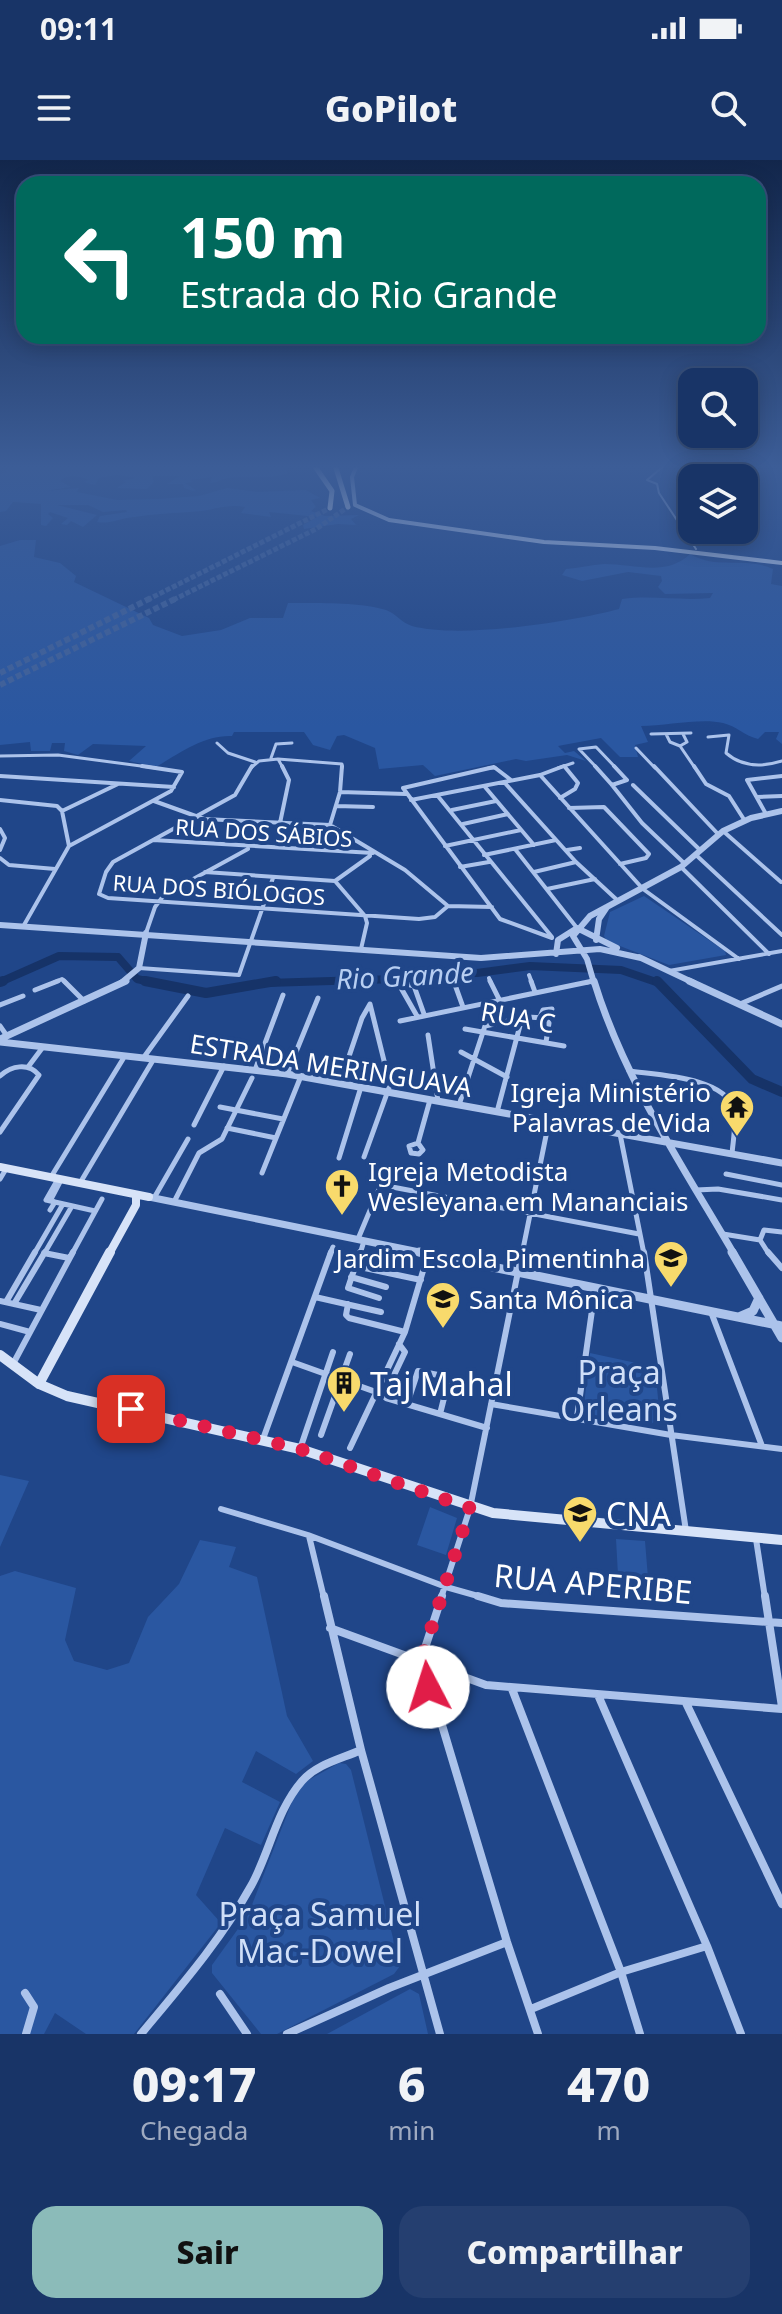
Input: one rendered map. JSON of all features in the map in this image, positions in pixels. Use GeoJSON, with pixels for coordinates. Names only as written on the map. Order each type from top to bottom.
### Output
{"type":"FeatureCollection","features":[{"type":"Feature","properties":{"kind":"main road"},"geometry":{"type":"LineString","coordinates":[[712,552],[782,562]]}},
{"type":"Feature","properties":{"kind":"main road"},"geometry":{"type":"LineString","coordinates":[[719,552],[782,562]]}},
{"type":"Feature","properties":{"kind":"main road"},"geometry":{"type":"LineString","coordinates":[[2,1169],[80,1183],[136,1200],[152,1198]]}},
{"type":"Feature","properties":{"kind":"main road"},"geometry":{"type":"LineString","coordinates":[[39,1384],[136,1200]]}},
{"type":"Feature","properties":{"kind":"main road"},"geometry":{"type":"LineString","coordinates":[[0,1355],[39,1384],[67,1396],[300,1449],[470,1508],[515,1517],[782,1540]]}},
{"type":"Feature","properties":{"kind":"main road"},"geometry":{"type":"LineString","coordinates":[[26,1376],[46,1372]]}},
{"type":"Feature","properties":{"kind":"street"},"geometry":{"type":"LineString","coordinates":[[651,734],[691,733]]}},
{"type":"Feature","properties":{"kind":"street"},"geometry":{"type":"LineString","coordinates":[[666,734],[670,742],[680,746],[706,784],[729,796],[745,821]]}},
{"type":"Feature","properties":{"kind":"street"},"geometry":{"type":"LineString","coordinates":[[680,746],[687,742],[683,734]]}},
{"type":"Feature","properties":{"kind":"street"},"geometry":{"type":"LineString","coordinates":[[708,737],[729,735],[726,756],[734,760],[765,765],[782,761]]}},
{"type":"Feature","properties":{"kind":"street"},"geometry":{"type":"LineString","coordinates":[[217,743],[228,753],[255,762],[278,759],[342,764],[344,771],[340,792],[330,825]]}},
{"type":"Feature","properties":{"kind":"street"},"geometry":{"type":"LineString","coordinates":[[271,759],[276,744],[292,743]]}},
{"type":"Feature","properties":{"kind":"street"},"geometry":{"type":"LineString","coordinates":[[612,785],[627,780],[596,747],[579,749],[642,823],[769,954]]}},
{"type":"Feature","properties":{"kind":"street"},"geometry":{"type":"LineString","coordinates":[[636,748],[721,832],[781,882]]}},
{"type":"Feature","properties":{"kind":"street"},"geometry":{"type":"LineString","coordinates":[[0,756],[58,755],[182,772],[175,787],[69,846],[24,925]]}},
{"type":"Feature","properties":{"kind":"street"},"geometry":{"type":"LineString","coordinates":[[278,759],[289,780],[280,823]]}},
{"type":"Feature","properties":{"kind":"street","name":"RUA DOS BIÓLOGOS"},"geometry":{"type":"LineString","coordinates":[[255,762],[235,795],[110,865],[99,894],[108,898],[158,902],[428,919],[439,915],[448,906],[492,907]]}},
{"type":"Feature","properties":{"kind":"street"},"geometry":{"type":"LineString","coordinates":[[411,800],[540,775],[573,763]]}},
{"type":"Feature","properties":{"kind":"street"},"geometry":{"type":"LineString","coordinates":[[511,780],[494,767],[405,786],[406,794],[505,922],[554,940],[577,928],[601,907],[643,889],[683,866],[721,832],[745,821],[782,811]]}},
{"type":"Feature","properties":{"kind":"street"},"geometry":{"type":"LineString","coordinates":[[560,798],[578,786],[565,767]]}},
{"type":"Feature","properties":{"kind":"street"},"geometry":{"type":"LineString","coordinates":[[540,775],[643,889],[739,959]]}},
{"type":"Feature","properties":{"kind":"street"},"geometry":{"type":"LineString","coordinates":[[0,776],[175,787]]}},
{"type":"Feature","properties":{"kind":"street"},"geometry":{"type":"LineString","coordinates":[[766,814],[747,783],[748,778],[782,776]]}},
{"type":"Feature","properties":{"kind":"street"},"geometry":{"type":"LineString","coordinates":[[504,782],[615,900]]}},
{"type":"Feature","properties":{"kind":"street"},"geometry":{"type":"LineString","coordinates":[[62,811],[119,784]]}},
{"type":"Feature","properties":{"kind":"street"},"geometry":{"type":"LineString","coordinates":[[633,785],[782,935]]}},
{"type":"Feature","properties":{"kind":"street"},"geometry":{"type":"LineString","coordinates":[[485,786],[534,845]]}},
{"type":"Feature","properties":{"kind":"street"},"geometry":{"type":"LineString","coordinates":[[340,792],[406,794]]}},
{"type":"Feature","properties":{"kind":"street"},"geometry":{"type":"LineString","coordinates":[[437,795],[554,940],[556,954]]}},
{"type":"Feature","properties":{"kind":"street"},"geometry":{"type":"LineString","coordinates":[[757,797],[782,796]]}},
{"type":"Feature","properties":{"kind":"street"},"geometry":{"type":"LineString","coordinates":[[0,800],[51,804],[62,811],[69,846]]}},
{"type":"Feature","properties":{"kind":"street"},"geometry":{"type":"LineString","coordinates":[[452,810],[497,800]]}},
{"type":"Feature","properties":{"kind":"street"},"geometry":{"type":"LineString","coordinates":[[153,801],[195,816],[330,825],[372,854],[405,870],[448,906]]}},
{"type":"Feature","properties":{"kind":"street"},"geometry":{"type":"LineString","coordinates":[[336,806],[373,807]]}},
{"type":"Feature","properties":{"kind":"street"},"geometry":{"type":"LineString","coordinates":[[568,808],[604,807],[649,854],[646,858],[620,864]]}},
{"type":"Feature","properties":{"kind":"street"},"geometry":{"type":"LineString","coordinates":[[463,824],[508,814]]}},
{"type":"Feature","properties":{"kind":"street"},"geometry":{"type":"LineString","coordinates":[[0,829],[5,838],[0,850]]}},
{"type":"Feature","properties":{"kind":"street"},"geometry":{"type":"LineString","coordinates":[[445,846],[521,830]]}},
{"type":"Feature","properties":{"kind":"street","name":"RUA DOS SÁBIOS"},"geometry":{"type":"LineString","coordinates":[[152,840],[372,854]]}},
{"type":"Feature","properties":{"kind":"street"},"geometry":{"type":"LineString","coordinates":[[484,855],[557,840]]}},
{"type":"Feature","properties":{"kind":"street"},"geometry":{"type":"LineString","coordinates":[[0,1026],[5,1038],[125,981],[139,968],[146,933],[158,902],[249,848]]}},
{"type":"Feature","properties":{"kind":"street"},"geometry":{"type":"LineString","coordinates":[[567,850],[580,848]]}},
{"type":"Feature","properties":{"kind":"street"},"geometry":{"type":"LineString","coordinates":[[515,849],[577,928],[782,1024]]}},
{"type":"Feature","properties":{"kind":"street"},"geometry":{"type":"LineString","coordinates":[[205,872],[335,881],[372,854]]}},
{"type":"Feature","properties":{"kind":"street"},"geometry":{"type":"LineString","coordinates":[[0,858],[9,865],[55,869]]}},
{"type":"Feature","properties":{"kind":"street"},"geometry":{"type":"LineString","coordinates":[[460,867],[489,862]]}},
{"type":"Feature","properties":{"kind":"street"},"geometry":{"type":"LineString","coordinates":[[534,872],[576,862]]}},
{"type":"Feature","properties":{"kind":"street"},"geometry":{"type":"LineString","coordinates":[[139,968],[236,976],[245,965],[273,878]]}},
{"type":"Feature","properties":{"kind":"street"},"geometry":{"type":"LineString","coordinates":[[547,889],[596,879]]}},
{"type":"Feature","properties":{"kind":"street"},"geometry":{"type":"LineString","coordinates":[[335,881],[365,916],[367,923],[361,949]]}},
{"type":"Feature","properties":{"kind":"street"},"geometry":{"type":"LineString","coordinates":[[615,900],[601,914],[589,962],[612,1039],[696,1190],[778,1325],[782,1338]]}},
{"type":"Feature","properties":{"kind":"street"},"geometry":{"type":"LineString","coordinates":[[0,925],[481,958],[593,949],[641,958]]}},
{"type":"Feature","properties":{"kind":"street"},"geometry":{"type":"LineString","coordinates":[[577,928],[573,936],[580,952],[589,962]]}},
{"type":"Feature","properties":{"kind":"street"},"geometry":{"type":"LineString","coordinates":[[668,971],[782,951]]}},
{"type":"Feature","properties":{"kind":"street"},"geometry":{"type":"LineString","coordinates":[[589,962],[617,952]]}},
{"type":"Feature","properties":{"kind":"street"},"geometry":{"type":"LineString","coordinates":[[529,975],[535,992]]}},
{"type":"Feature","properties":{"kind":"street"},"geometry":{"type":"LineString","coordinates":[[489,978],[499,999]]}},
{"type":"Feature","properties":{"kind":"street"},"geometry":{"type":"LineString","coordinates":[[400,1021],[592,978]]}},
{"type":"Feature","properties":{"kind":"street"},"geometry":{"type":"LineString","coordinates":[[35,990],[62,979],[84,1001]]}},
{"type":"Feature","properties":{"kind":"street"},"geometry":{"type":"LineString","coordinates":[[454,982],[463,1007]]}},
{"type":"Feature","properties":{"kind":"street"},"geometry":{"type":"LineString","coordinates":[[417,1016],[401,988],[404,983],[414,986],[424,1014]]}},
{"type":"Feature","properties":{"kind":"street"},"geometry":{"type":"LineString","coordinates":[[740,1004],[781,988]]}},
{"type":"Feature","properties":{"kind":"street"},"geometry":{"type":"LineString","coordinates":[[174,1202],[199,1153],[219,1143],[236,1111],[283,995]]}},
{"type":"Feature","properties":{"kind":"street"},"geometry":{"type":"LineString","coordinates":[[0,1005],[23,996]]}},
{"type":"Feature","properties":{"kind":"street"},"geometry":{"type":"LineString","coordinates":[[80,1183],[148,1060],[188,996]]}},
{"type":"Feature","properties":{"kind":"street"},"geometry":{"type":"LineString","coordinates":[[287,1074],[318,998]]}},
{"type":"Feature","properties":{"kind":"street"},"geometry":{"type":"LineString","coordinates":[[340,1083],[367,1004],[371,1005],[388,1076],[388,1092],[364,1157]]}},
{"type":"Feature","properties":{"kind":"street"},"geometry":{"type":"LineString","coordinates":[[540,1017],[544,1009],[552,1009]]}},
{"type":"Feature","properties":{"kind":"street"},"geometry":{"type":"LineString","coordinates":[[459,1105],[482,1030],[522,1018],[540,1017],[549,1023],[546,1042]]}},
{"type":"Feature","properties":{"kind":"street"},"geometry":{"type":"LineString","coordinates":[[362,1018],[375,1018]]}},
{"type":"Feature","properties":{"kind":"street"},"geometry":{"type":"LineString","coordinates":[[497,1112],[522,1018]]}},
{"type":"Feature","properties":{"kind":"street","name":"RUA C"},"geometry":{"type":"LineString","coordinates":[[465,1029],[564,1046]]}},
{"type":"Feature","properties":{"kind":"street"},"geometry":{"type":"LineString","coordinates":[[418,1143],[434,1100],[428,1035]]}},
{"type":"Feature","properties":{"kind":"street","name":"ESTRADA MERINGUAVA"},"geometry":{"type":"LineString","coordinates":[[5,1038],[14,1043],[43,1047],[224,1066],[253,1074],[301,1076],[782,1163]]}},
{"type":"Feature","properties":{"kind":"street"},"geometry":{"type":"LineString","coordinates":[[28,1067],[43,1047]]}},
{"type":"Feature","properties":{"kind":"street"},"geometry":{"type":"LineString","coordinates":[[461,1052],[476,1055],[493,1073],[507,1077]]}},
{"type":"Feature","properties":{"kind":"street"},"geometry":{"type":"LineString","coordinates":[[50,1210],[56,1179],[123,1059]]}},
{"type":"Feature","properties":{"kind":"street"},"geometry":{"type":"LineString","coordinates":[[0,1076],[12,1066],[28,1067],[38,1072],[36,1081],[0,1132]]}},
{"type":"Feature","properties":{"kind":"street"},"geometry":{"type":"LineString","coordinates":[[194,1125],[224,1066]]}},
{"type":"Feature","properties":{"kind":"street"},"geometry":{"type":"LineString","coordinates":[[628,1071],[704,1084],[728,1096],[733,1109],[732,1154]]}},
{"type":"Feature","properties":{"kind":"street"},"geometry":{"type":"LineString","coordinates":[[262,1173],[301,1076]]}},
{"type":"Feature","properties":{"kind":"street"},"geometry":{"type":"LineString","coordinates":[[339,1158],[361,1087]]}},
{"type":"Feature","properties":{"kind":"street"},"geometry":{"type":"LineString","coordinates":[[220,1107],[283,1119]]}},
{"type":"Feature","properties":{"kind":"street"},"geometry":{"type":"LineString","coordinates":[[538,2034],[507,1942],[424,1665],[424,1651],[470,1508],[549,1121]]}},
{"type":"Feature","properties":{"kind":"street"},"geometry":{"type":"LineString","coordinates":[[227,1128],[276,1138]]}},
{"type":"Feature","properties":{"kind":"street"},"geometry":{"type":"LineString","coordinates":[[620,1134],[653,1299],[686,1532]]}},
{"type":"Feature","properties":{"kind":"street"},"geometry":{"type":"LineString","coordinates":[[188,1139],[152,1198],[778,1325]]}},
{"type":"Feature","properties":{"kind":"street"},"geometry":{"type":"LineString","coordinates":[[0,1179],[2,1169]]}},
{"type":"Feature","properties":{"kind":"street"},"geometry":{"type":"LineString","coordinates":[[726,1174],[782,1185]]}},
{"type":"Feature","properties":{"kind":"street"},"geometry":{"type":"LineString","coordinates":[[771,1183],[771,1198]]}},
{"type":"Feature","properties":{"kind":"street"},"geometry":{"type":"LineString","coordinates":[[379,1298],[350,1290],[361,1241],[379,1189],[383,1186],[639,1234]]}},
{"type":"Feature","properties":{"kind":"street"},"geometry":{"type":"LineString","coordinates":[[696,1190],[718,1189],[782,1200]]}},
{"type":"Feature","properties":{"kind":"street"},"geometry":{"type":"LineString","coordinates":[[12,1366],[102,1199]]}},
{"type":"Feature","properties":{"kind":"street"},"geometry":{"type":"LineString","coordinates":[[50,1201],[95,1211]]}},
{"type":"Feature","properties":{"kind":"street"},"geometry":{"type":"LineString","coordinates":[[7,1303],[63,1204]]}},
{"type":"Feature","properties":{"kind":"street"},"geometry":{"type":"LineString","coordinates":[[7,1303],[44,1253],[72,1206]]}},
{"type":"Feature","properties":{"kind":"street"},"geometry":{"type":"LineString","coordinates":[[760,1240],[764,1230],[782,1232]]}},
{"type":"Feature","properties":{"kind":"street"},"geometry":{"type":"LineString","coordinates":[[723,1234],[760,1240],[775,1263],[782,1268]]}},
{"type":"Feature","properties":{"kind":"street"},"geometry":{"type":"LineString","coordinates":[[263,1439],[333,1247]]}},
{"type":"Feature","properties":{"kind":"street"},"geometry":{"type":"LineString","coordinates":[[44,1253],[69,1258]]}},
{"type":"Feature","properties":{"kind":"street"},"geometry":{"type":"LineString","coordinates":[[350,1448],[405,1332],[428,1254]]}},
{"type":"Feature","properties":{"kind":"street"},"geometry":{"type":"LineString","coordinates":[[355,1266],[421,1280]]}},
{"type":"Feature","properties":{"kind":"street"},"geometry":{"type":"LineString","coordinates":[[351,1277],[386,1287]]}},
{"type":"Feature","properties":{"kind":"street"},"geometry":{"type":"LineString","coordinates":[[577,1417],[595,1288]]}},
{"type":"Feature","properties":{"kind":"street"},"geometry":{"type":"LineString","coordinates":[[315,1297],[381,1312]]}},
{"type":"Feature","properties":{"kind":"street"},"geometry":{"type":"LineString","coordinates":[[738,1317],[753,1311],[759,1298]]}},
{"type":"Feature","properties":{"kind":"street"},"geometry":{"type":"LineString","coordinates":[[7,1303],[41,1310]]}},
{"type":"Feature","properties":{"kind":"street"},"geometry":{"type":"LineString","coordinates":[[348,1304],[346,1315],[349,1318],[405,1332]]}},
{"type":"Feature","properties":{"kind":"street"},"geometry":{"type":"LineString","coordinates":[[711,1311],[762,1446]]}},
{"type":"Feature","properties":{"kind":"street"},"geometry":{"type":"LineString","coordinates":[[0,1324],[30,1332]]}},
{"type":"Feature","properties":{"kind":"street"},"geometry":{"type":"LineString","coordinates":[[292,1362],[386,1392],[405,1352],[399,1344]]}},
{"type":"Feature","properties":{"kind":"street"},"geometry":{"type":"LineString","coordinates":[[300,1449],[333,1352]]}},
{"type":"Feature","properties":{"kind":"street"},"geometry":{"type":"LineString","coordinates":[[321,1435],[350,1354]]}},
{"type":"Feature","properties":{"kind":"street"},"geometry":{"type":"LineString","coordinates":[[407,1404],[414,1376],[422,1370],[448,1380],[440,1414]]}},
{"type":"Feature","properties":{"kind":"street"},"geometry":{"type":"LineString","coordinates":[[386,1398],[487,1428]]}},
{"type":"Feature","properties":{"kind":"street"},"geometry":{"type":"LineString","coordinates":[[491,1404],[671,1435],[782,1449]]}},
{"type":"Feature","properties":{"kind":"street","name":"RUA APERIBE"},"geometry":{"type":"LineString","coordinates":[[221,1509],[308,1535],[446,1587],[501,1603],[782,1623]]}},
{"type":"Feature","properties":{"kind":"street"},"geometry":{"type":"LineString","coordinates":[[308,1535],[361,1750],[426,1974],[440,2034]]}},
{"type":"Feature","properties":{"kind":"street"},"geometry":{"type":"LineString","coordinates":[[329,1628],[460,1678],[512,1689],[782,1708],[756,1539]]}},
{"type":"Feature","properties":{"kind":"street"},"geometry":{"type":"LineString","coordinates":[[512,1689],[621,1972],[640,2034]]}},
{"type":"Feature","properties":{"kind":"street"},"geometry":{"type":"LineString","coordinates":[[598,1695],[707,1946],[741,2034]]}},
{"type":"Feature","properties":{"kind":"street"},"geometry":{"type":"LineString","coordinates":[[685,1702],[782,1904]]}},
{"type":"Feature","properties":{"kind":"street"},"geometry":{"type":"LineString","coordinates":[[141,2034],[209,1951],[242,1902],[260,1871],[289,1802],[304,1778],[317,1768],[361,1750]]}},
{"type":"Feature","properties":{"kind":"street"},"geometry":{"type":"LineString","coordinates":[[287,2034],[315,2019],[507,1942]]}},
{"type":"Feature","properties":{"kind":"street"},"geometry":{"type":"LineString","coordinates":[[531,2009],[621,1972],[707,1946]]}},
{"type":"Feature","properties":{"kind":"street"},"geometry":{"type":"LineString","coordinates":[[25,1993],[34,2000],[35,2006],[26,2034]]}},
{"type":"Feature","properties":{"kind":"street"},"geometry":{"type":"LineString","coordinates":[[220,1994],[247,2034]]}},
{"type":"Feature","properties":{"kind":"green space"},"geometry":{"type":"Polygon","coordinates":[[[0,552],[35,552],[34,557],[60,563],[76,576],[74,582],[149,618],[153,625],[182,636],[221,630],[250,618],[283,618],[288,603],[376,607],[389,611],[412,626],[458,631],[573,619],[619,609],[622,599],[710,598],[713,593],[665,594],[658,587],[661,576],[628,572],[582,581],[562,575],[566,569],[604,564],[660,567],[681,561],[690,554],[710,561],[762,565],[773,569],[771,584],[782,586],[782,744],[776,739],[779,732],[765,732],[758,739],[728,724],[714,722],[641,726],[648,742],[635,745],[638,757],[620,757],[601,738],[558,746],[565,753],[574,751],[586,761],[567,755],[526,761],[516,759],[435,776],[423,765],[379,769],[375,748],[344,735],[337,736],[330,750],[313,745],[304,732],[234,732],[232,736],[211,738],[192,746],[156,767],[129,761],[146,746],[93,744],[78,755],[64,751],[65,743],[52,743],[50,751],[31,751],[30,742],[0,745],[0,552]]]}},
{"type":"Feature","properties":{"kind":"green space"},"geometry":{"type":"Polygon","coordinates":[[[644,896],[725,951],[726,955],[669,965],[607,941],[604,936],[610,912],[644,896]]]}},
{"type":"Feature","properties":{"kind":"green space","name":"Praça Orleans"},"geometry":{"type":"Polygon","coordinates":[[[590,1353],[655,1367],[660,1419],[650,1424],[589,1414],[584,1405],[590,1353]]]}},
{"type":"Feature","properties":{"kind":"green space"},"geometry":{"type":"Polygon","coordinates":[[[0,1475],[29,1481],[0,1547],[0,1475]]]}},
{"type":"Feature","properties":{"kind":"green space"},"geometry":{"type":"Polygon","coordinates":[[[430,1507],[457,1518],[446,1555],[417,1545],[430,1507]]]}},
{"type":"Feature","properties":{"kind":"green space"},"geometry":{"type":"Polygon","coordinates":[[[616,1539],[645,1541],[648,1578],[618,1575],[616,1539]]]}},
{"type":"Feature","properties":{"kind":"green space"},"geometry":{"type":"Polygon","coordinates":[[[200,1540],[236,1547],[229,1567],[257,1577],[287,1716],[313,1761],[296,1774],[256,1751],[242,1782],[280,1802],[261,1845],[225,1828],[196,1895],[221,1923],[134,2034],[86,2034],[55,2013],[44,2034],[0,2034],[0,1576],[15,1571],[76,1588],[65,1640],[74,1661],[107,1670],[129,1663],[148,1617],[179,1584],[200,1540]]]}},
{"type":"Feature","properties":{"kind":"green space","name":"Praça Samuel Mac-Dowel"},"geometry":{"type":"Polygon","coordinates":[[[339,1763],[346,1764],[351,1770],[400,1966],[394,1974],[277,2034],[261,2034],[212,1973],[212,1965],[248,1915],[295,1794],[305,1782],[339,1763]]]}},
{"type":"Feature","properties":{"kind":"green space"},"geometry":{"type":"Polygon","coordinates":[[[410,1989],[419,1994],[428,2034],[327,2034],[410,1989]]]}},
{"type":"Feature","properties":{"kind":"waterway","name":"Rio Grande"},"geometry":{"type":"LineString","coordinates":[[3,981],[0,982],[59,956],[118,957],[137,979],[154,983]]}},
{"type":"Feature","properties":{"kind":"waterway","name":"Rio Grande"},"geometry":{"type":"LineString","coordinates":[[267,983],[428,978],[448,972],[477,973],[530,966],[621,970],[659,983]]}},
{"type":"Feature","properties":{"kind":"waterway","name":"Rio Grande"},"geometry":{"type":"LineString","coordinates":[[145,981],[154,983]]}},
{"type":"Feature","properties":{"kind":"waterway","name":"Rio Grande"},"geometry":{"type":"LineString","coordinates":[[154,983],[206,993],[276,981]]}},
{"type":"Feature","properties":{"kind":"waterway","name":"Rio Grande"},"geometry":{"type":"LineString","coordinates":[[659,983],[752,1079],[782,1092]]}},
{"type":"Feature","properties":{"kind":"tunnel"},"geometry":{"type":"LineString","coordinates":[[149,599],[242,552]]}},
{"type":"Feature","properties":{"kind":"tunnel"},"geometry":{"type":"LineString","coordinates":[[173,600],[269,552]]}},
{"type":"Feature","properties":{"kind":"tunnel"},"geometry":{"type":"LineString","coordinates":[[0,685],[177,598]]}},
{"type":"Feature","properties":{"kind":"tunnel"},"geometry":{"type":"LineString","coordinates":[[0,673],[149,599]]}},
{"type":"Feature","properties":{"kind":"place","name":"Igreja Ministério Palavras de Vida"},"geometry":{"type":"Point","coordinates":[737,1138]}},
{"type":"Feature","properties":{"kind":"place","name":"Igreja Metodista Wesleyana em Mananciais"},"geometry":{"type":"Point","coordinates":[342,1217]}},
{"type":"Feature","properties":{"kind":"place","name":"Jardim Escola Pimentinha"},"geometry":{"type":"Point","coordinates":[671,1289]}},
{"type":"Feature","properties":{"kind":"place","name":"Santa Mônica"},"geometry":{"type":"Point","coordinates":[443,1330]}},
{"type":"Feature","properties":{"kind":"place","name":"Taj Mahal"},"geometry":{"type":"Point","coordinates":[344,1414]}},
{"type":"Feature","properties":{"kind":"place","name":"CNA"},"geometry":{"type":"Point","coordinates":[580,1544]}},
{"type":"Feature","properties":{"kind":"route"},"geometry":{"type":"LineString","coordinates":[[131,1409],[300,1449],[470,1508],[424,1651],[428,1687]]}}]}
